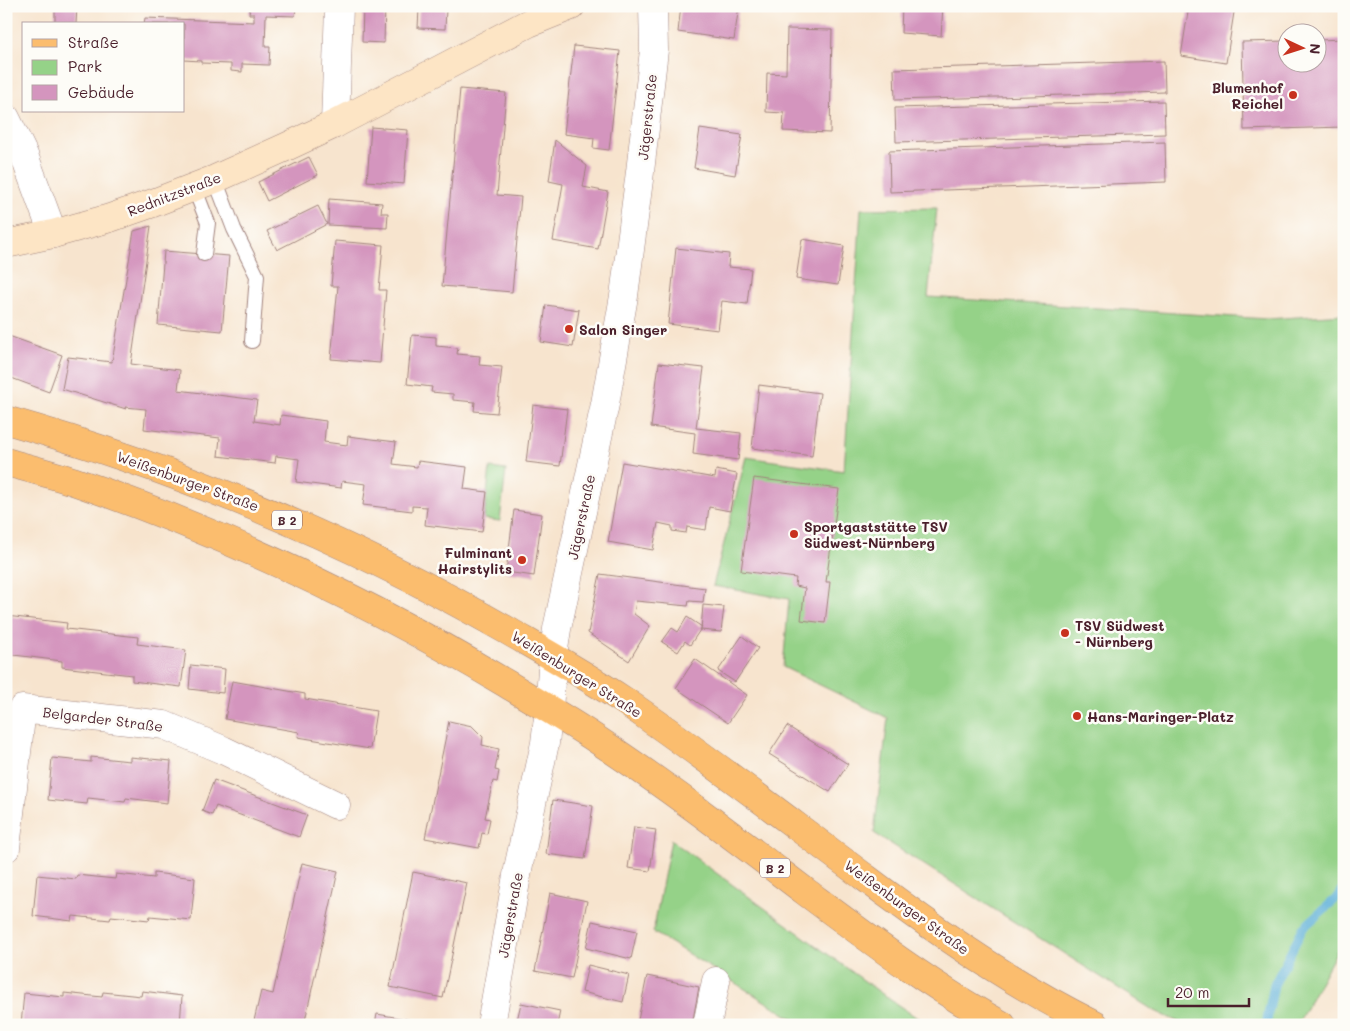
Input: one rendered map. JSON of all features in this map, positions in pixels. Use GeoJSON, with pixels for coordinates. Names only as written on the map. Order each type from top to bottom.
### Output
{"type":"FeatureCollection","features":[{"type":"Feature","properties":{"kind":"main road","name":"Rednitzstraße"},"geometry":{"type":"LineString","coordinates":[[6,244],[53,234],[132,211],[204,183],[335,124],[516,29],[571,6]]}},
{"type":"Feature","properties":{"kind":"main road","name":"Weißenburger Straße"},"geometry":{"type":"LineString","coordinates":[[6,420],[92,446],[186,479],[278,516],[407,576],[553,656],[623,700],[688,746],[939,932],[1003,973],[1095,1025]]}},
{"type":"Feature","properties":{"kind":"main road","name":"B 2"},"geometry":{"type":"LineString","coordinates":[[6,462],[72,481],[185,523],[278,563],[465,659],[550,709],[604,744],[853,928],[949,994],[1002,1025]]}},
{"type":"Feature","properties":{"kind":"street"},"geometry":{"type":"LineString","coordinates":[[335,124],[339,6]]}},
{"type":"Feature","properties":{"kind":"street","name":"Jägerstraße"},"geometry":{"type":"LineString","coordinates":[[491,1025],[519,864],[545,743],[550,709],[553,656],[605,404],[624,296],[654,50],[653,6]]}},
{"type":"Feature","properties":{"kind":"street"},"geometry":{"type":"LineString","coordinates":[[6,118],[24,155],[53,234]]}},
{"type":"Feature","properties":{"kind":"street","name":"Belgarder Straße"},"geometry":{"type":"LineString","coordinates":[[6,848],[22,709],[164,725],[223,750],[336,805]]}},
{"type":"Feature","properties":{"kind":"street"},"geometry":{"type":"LineString","coordinates":[[707,1025],[716,981]]}},
{"type":"Feature","properties":{"kind":"lane"},"geometry":{"type":"LineString","coordinates":[[204,183],[208,223],[204,254]]}},
{"type":"Feature","properties":{"kind":"lane"},"geometry":{"type":"LineString","coordinates":[[204,183],[234,229],[257,276],[252,341]]}},
{"type":"Feature","properties":{"kind":"green space","name":"TSV Südwest - Nürnberg"},"geometry":{"type":"Polygon","coordinates":[[[937,208],[928,297],[1267,319],[1344,314],[1344,938],[1297,1025],[1185,1025],[1153,1010],[874,833],[888,718],[783,667],[789,599],[713,586],[746,457],[844,471],[861,209],[937,208]]]}},
{"type":"Feature","properties":{"kind":"green space"},"geometry":{"type":"Polygon","coordinates":[[[490,468],[506,470],[500,521],[484,519],[490,468]]]}},
{"type":"Feature","properties":{"kind":"green space"},"geometry":{"type":"Polygon","coordinates":[[[671,840],[892,1001],[928,1025],[803,1025],[653,932],[671,840]]]}},
{"type":"Feature","properties":{"kind":"building"},"geometry":{"type":"Polygon","coordinates":[[[55,6],[77,6],[76,22],[55,22],[55,6]]]}},
{"type":"Feature","properties":{"kind":"building"},"geometry":{"type":"Polygon","coordinates":[[[250,6],[296,6],[295,16],[266,15],[265,47],[270,47],[269,65],[242,64],[242,72],[231,71],[231,64],[201,63],[201,61],[185,60],[185,22],[144,22],[145,18],[254,22],[254,14],[249,14],[250,6]]]}},
{"type":"Feature","properties":{"kind":"building"},"geometry":{"type":"Polygon","coordinates":[[[363,6],[385,6],[384,43],[362,42],[363,6]]]}},
{"type":"Feature","properties":{"kind":"building"},"geometry":{"type":"Polygon","coordinates":[[[681,6],[739,6],[734,40],[678,32],[681,6]]]}},
{"type":"Feature","properties":{"kind":"building"},"geometry":{"type":"Polygon","coordinates":[[[902,6],[943,6],[941,36],[901,33],[902,6]]]}},
{"type":"Feature","properties":{"kind":"building"},"geometry":{"type":"Polygon","coordinates":[[[1189,6],[1235,6],[1226,63],[1181,56],[1189,6]]]}},
{"type":"Feature","properties":{"kind":"building"},"geometry":{"type":"Polygon","coordinates":[[[419,8],[446,9],[445,29],[418,28],[419,8]]]}},
{"type":"Feature","properties":{"kind":"building"},"geometry":{"type":"Polygon","coordinates":[[[787,29],[832,30],[830,133],[783,131],[784,113],[766,112],[767,73],[786,74],[787,29]]]}},
{"type":"Feature","properties":{"kind":"building","name":"Blumenhof Reichel"},"geometry":{"type":"Polygon","coordinates":[[[1344,39],[1344,127],[1244,130],[1242,42],[1278,41],[1278,72],[1328,72],[1328,40],[1344,39]]]}},
{"type":"Feature","properties":{"kind":"building"},"geometry":{"type":"Polygon","coordinates":[[[574,46],[620,51],[609,150],[593,148],[594,138],[564,134],[574,46]]]}},
{"type":"Feature","properties":{"kind":"building"},"geometry":{"type":"Polygon","coordinates":[[[1164,61],[1165,92],[895,100],[894,69],[1164,61]]]}},
{"type":"Feature","properties":{"kind":"building"},"geometry":{"type":"Polygon","coordinates":[[[460,89],[506,93],[497,195],[521,197],[512,292],[442,286],[460,89]]]}},
{"type":"Feature","properties":{"kind":"building"},"geometry":{"type":"Polygon","coordinates":[[[1164,101],[1165,134],[896,142],[895,108],[1164,101]]]}},
{"type":"Feature","properties":{"kind":"building"},"geometry":{"type":"Polygon","coordinates":[[[371,127],[408,130],[404,184],[367,181],[371,127]]]}},
{"type":"Feature","properties":{"kind":"building"},"geometry":{"type":"Polygon","coordinates":[[[700,129],[742,135],[735,175],[694,168],[700,129]]]}},
{"type":"Feature","properties":{"kind":"building"},"geometry":{"type":"Polygon","coordinates":[[[555,140],[587,166],[583,187],[608,192],[598,249],[553,241],[563,184],[549,181],[555,140]]]}},
{"type":"Feature","properties":{"kind":"building"},"geometry":{"type":"Polygon","coordinates":[[[1165,142],[1166,182],[890,192],[889,151],[1165,142]]]}},
{"type":"Feature","properties":{"kind":"building"},"geometry":{"type":"Polygon","coordinates":[[[309,157],[318,175],[267,201],[258,182],[309,157]]]}},
{"type":"Feature","properties":{"kind":"building"},"geometry":{"type":"Polygon","coordinates":[[[329,199],[382,203],[381,213],[388,213],[387,228],[328,225],[329,199]]]}},
{"type":"Feature","properties":{"kind":"building"},"geometry":{"type":"Polygon","coordinates":[[[318,206],[327,224],[277,250],[267,231],[318,206]]]}},
{"type":"Feature","properties":{"kind":"building"},"geometry":{"type":"Polygon","coordinates":[[[151,226],[131,364],[180,370],[178,390],[257,400],[254,421],[280,425],[281,415],[326,421],[324,442],[347,445],[348,436],[396,442],[393,464],[417,467],[418,461],[467,467],[464,489],[487,492],[482,532],[425,525],[427,507],[412,506],[412,511],[363,505],[366,484],[342,481],[341,488],[296,482],[299,459],[276,456],[275,463],[218,456],[220,438],[144,429],[146,409],[125,407],[126,409],[62,389],[68,357],[112,362],[134,231],[151,226]]]}},
{"type":"Feature","properties":{"kind":"building"},"geometry":{"type":"Polygon","coordinates":[[[802,239],[844,246],[838,285],[796,279],[802,239]]]}},
{"type":"Feature","properties":{"kind":"building"},"geometry":{"type":"Polygon","coordinates":[[[335,241],[383,245],[379,290],[386,290],[380,363],[331,359],[338,286],[331,286],[335,241]]]}},
{"type":"Feature","properties":{"kind":"building"},"geometry":{"type":"Polygon","coordinates":[[[676,248],[729,254],[728,267],[751,269],[747,304],[722,301],[718,330],[668,324],[676,248]]]}},
{"type":"Feature","properties":{"kind":"building"},"geometry":{"type":"Polygon","coordinates":[[[164,251],[229,256],[222,331],[158,325],[164,251]]]}},
{"type":"Feature","properties":{"kind":"building"},"geometry":{"type":"Polygon","coordinates":[[[546,305],[579,310],[573,347],[541,342],[546,305]]]}},
{"type":"Feature","properties":{"kind":"building"},"geometry":{"type":"Polygon","coordinates":[[[6,335],[62,355],[49,392],[6,376],[6,335]]]}},
{"type":"Feature","properties":{"kind":"building"},"geometry":{"type":"Polygon","coordinates":[[[412,335],[436,337],[436,346],[458,348],[457,354],[480,356],[479,365],[502,367],[497,413],[474,411],[475,402],[453,400],[453,394],[431,392],[432,387],[407,384],[412,335]]]}},
{"type":"Feature","properties":{"kind":"building"},"geometry":{"type":"Polygon","coordinates":[[[659,363],[704,368],[696,428],[741,433],[738,460],[693,454],[695,433],[651,427],[659,363]]]}},
{"type":"Feature","properties":{"kind":"building"},"geometry":{"type":"Polygon","coordinates":[[[759,385],[820,393],[812,456],[752,448],[759,385]]]}},
{"type":"Feature","properties":{"kind":"building"},"geometry":{"type":"Polygon","coordinates":[[[533,405],[567,409],[560,466],[526,462],[533,405]]]}},
{"type":"Feature","properties":{"kind":"building"},"geometry":{"type":"Polygon","coordinates":[[[622,462],[715,478],[716,470],[737,474],[730,511],[709,507],[706,530],[687,527],[686,533],[672,531],[672,526],[658,523],[653,550],[608,542],[622,462]]]}},
{"type":"Feature","properties":{"kind":"building"},"geometry":{"type":"Polygon","coordinates":[[[754,478],[839,489],[826,582],[830,582],[825,623],[801,620],[805,588],[795,586],[796,578],[741,571],[754,478]]]}},
{"type":"Feature","properties":{"kind":"building"},"geometry":{"type":"Polygon","coordinates":[[[514,510],[542,514],[534,576],[506,572],[514,510]]]}},
{"type":"Feature","properties":{"kind":"building"},"geometry":{"type":"Polygon","coordinates":[[[600,574],[705,588],[703,602],[689,601],[688,606],[636,601],[634,614],[650,626],[629,661],[588,633],[600,574]]]}},
{"type":"Feature","properties":{"kind":"building"},"geometry":{"type":"Polygon","coordinates":[[[703,605],[724,607],[721,632],[701,630],[703,605]]]}},
{"type":"Feature","properties":{"kind":"building"},"geometry":{"type":"Polygon","coordinates":[[[6,616],[67,623],[66,629],[138,637],[137,644],[186,650],[181,687],[132,681],[132,675],[62,667],[62,661],[6,654],[6,616]]]}},
{"type":"Feature","properties":{"kind":"building"},"geometry":{"type":"Polygon","coordinates":[[[687,617],[702,627],[690,645],[685,641],[678,652],[662,642],[672,628],[678,632],[687,617]]]}},
{"type":"Feature","properties":{"kind":"building"},"geometry":{"type":"Polygon","coordinates":[[[742,636],[758,648],[735,682],[718,671],[742,636]]]}},
{"type":"Feature","properties":{"kind":"building"},"geometry":{"type":"Polygon","coordinates":[[[695,659],[747,695],[728,723],[676,688],[695,659]]]}},
{"type":"Feature","properties":{"kind":"building"},"geometry":{"type":"Polygon","coordinates":[[[191,665],[225,669],[223,693],[189,689],[191,665]]]}},
{"type":"Feature","properties":{"kind":"building"},"geometry":{"type":"Polygon","coordinates":[[[232,681],[305,694],[305,699],[376,711],[370,749],[298,737],[299,732],[225,719],[232,681]]]}},
{"type":"Feature","properties":{"kind":"building"},"geometry":{"type":"Polygon","coordinates":[[[449,721],[472,726],[483,737],[482,745],[499,749],[495,770],[499,771],[497,782],[493,781],[485,818],[490,819],[487,834],[482,833],[479,848],[425,838],[449,721]]]}},
{"type":"Feature","properties":{"kind":"building"},"geometry":{"type":"Polygon","coordinates":[[[787,726],[848,764],[830,792],[769,754],[787,726]]]}},
{"type":"Feature","properties":{"kind":"building"},"geometry":{"type":"Polygon","coordinates":[[[91,757],[130,761],[130,757],[171,761],[167,803],[126,798],[125,802],[88,798],[87,804],[48,800],[52,758],[91,762],[91,757]]]}},
{"type":"Feature","properties":{"kind":"building"},"geometry":{"type":"Polygon","coordinates":[[[214,780],[307,815],[299,837],[216,806],[212,815],[202,811],[214,780]]]}},
{"type":"Feature","properties":{"kind":"building"},"geometry":{"type":"Polygon","coordinates":[[[553,800],[593,806],[585,859],[546,854],[553,800]]]}},
{"type":"Feature","properties":{"kind":"building"},"geometry":{"type":"Polygon","coordinates":[[[634,827],[656,830],[650,871],[628,868],[634,827]]]}},
{"type":"Feature","properties":{"kind":"building"},"geometry":{"type":"Polygon","coordinates":[[[302,863],[338,871],[304,1025],[253,1025],[261,991],[273,994],[302,863]]]}},
{"type":"Feature","properties":{"kind":"building"},"geometry":{"type":"Polygon","coordinates":[[[413,872],[467,883],[443,998],[390,987],[413,872]]]}},
{"type":"Feature","properties":{"kind":"building"},"geometry":{"type":"Polygon","coordinates":[[[154,873],[195,878],[191,920],[150,916],[149,920],[111,916],[110,920],[73,916],[72,921],[33,916],[37,875],[76,879],[77,875],[115,879],[116,874],[154,878],[154,873]]]}},
{"type":"Feature","properties":{"kind":"building"},"geometry":{"type":"Polygon","coordinates":[[[550,893],[587,901],[572,978],[535,971],[550,893]]]}},
{"type":"Feature","properties":{"kind":"building"},"geometry":{"type":"Polygon","coordinates":[[[592,921],[637,931],[631,959],[586,948],[592,921]]]}},
{"type":"Feature","properties":{"kind":"building"},"geometry":{"type":"Polygon","coordinates":[[[588,965],[629,975],[623,1002],[582,992],[588,965]]]}},
{"type":"Feature","properties":{"kind":"building"},"geometry":{"type":"Polygon","coordinates":[[[647,976],[699,987],[692,1025],[637,1025],[647,976]]]}},
{"type":"Feature","properties":{"kind":"building"},"geometry":{"type":"Polygon","coordinates":[[[142,991],[182,996],[180,1025],[21,1025],[24,993],[64,997],[64,993],[102,997],[103,992],[141,996],[142,991]]]}},
{"type":"Feature","properties":{"kind":"building"},"geometry":{"type":"Polygon","coordinates":[[[521,1003],[560,1011],[557,1025],[516,1025],[521,1003]]]}},
{"type":"Feature","properties":{"kind":"building"},"geometry":{"type":"Polygon","coordinates":[[[377,1014],[435,1024],[435,1025],[375,1025],[377,1014]]]}},
{"type":"Feature","properties":{"kind":"waterway"},"geometry":{"type":"LineString","coordinates":[[1266,1025],[1274,985],[1303,928],[1340,895],[1344,886]]}},
{"type":"Feature","properties":{"kind":"place","name":"Blumenhof Reichel"},"geometry":{"type":"Point","coordinates":[1293,95]}},
{"type":"Feature","properties":{"kind":"place","name":"Salon Singer"},"geometry":{"type":"Point","coordinates":[569,329]}},
{"type":"Feature","properties":{"kind":"place","name":"Sportgaststätte TSV Südwest-Nürnberg"},"geometry":{"type":"Point","coordinates":[794,534]}},
{"type":"Feature","properties":{"kind":"place","name":"Fulminant Hairstylits"},"geometry":{"type":"Point","coordinates":[522,560]}},
{"type":"Feature","properties":{"kind":"place","name":"TSV Südwest - Nürnberg"},"geometry":{"type":"Point","coordinates":[1065,633]}},
{"type":"Feature","properties":{"kind":"place","name":"Hans-Maringer-Platz"},"geometry":{"type":"Point","coordinates":[1077,716]}}]}
